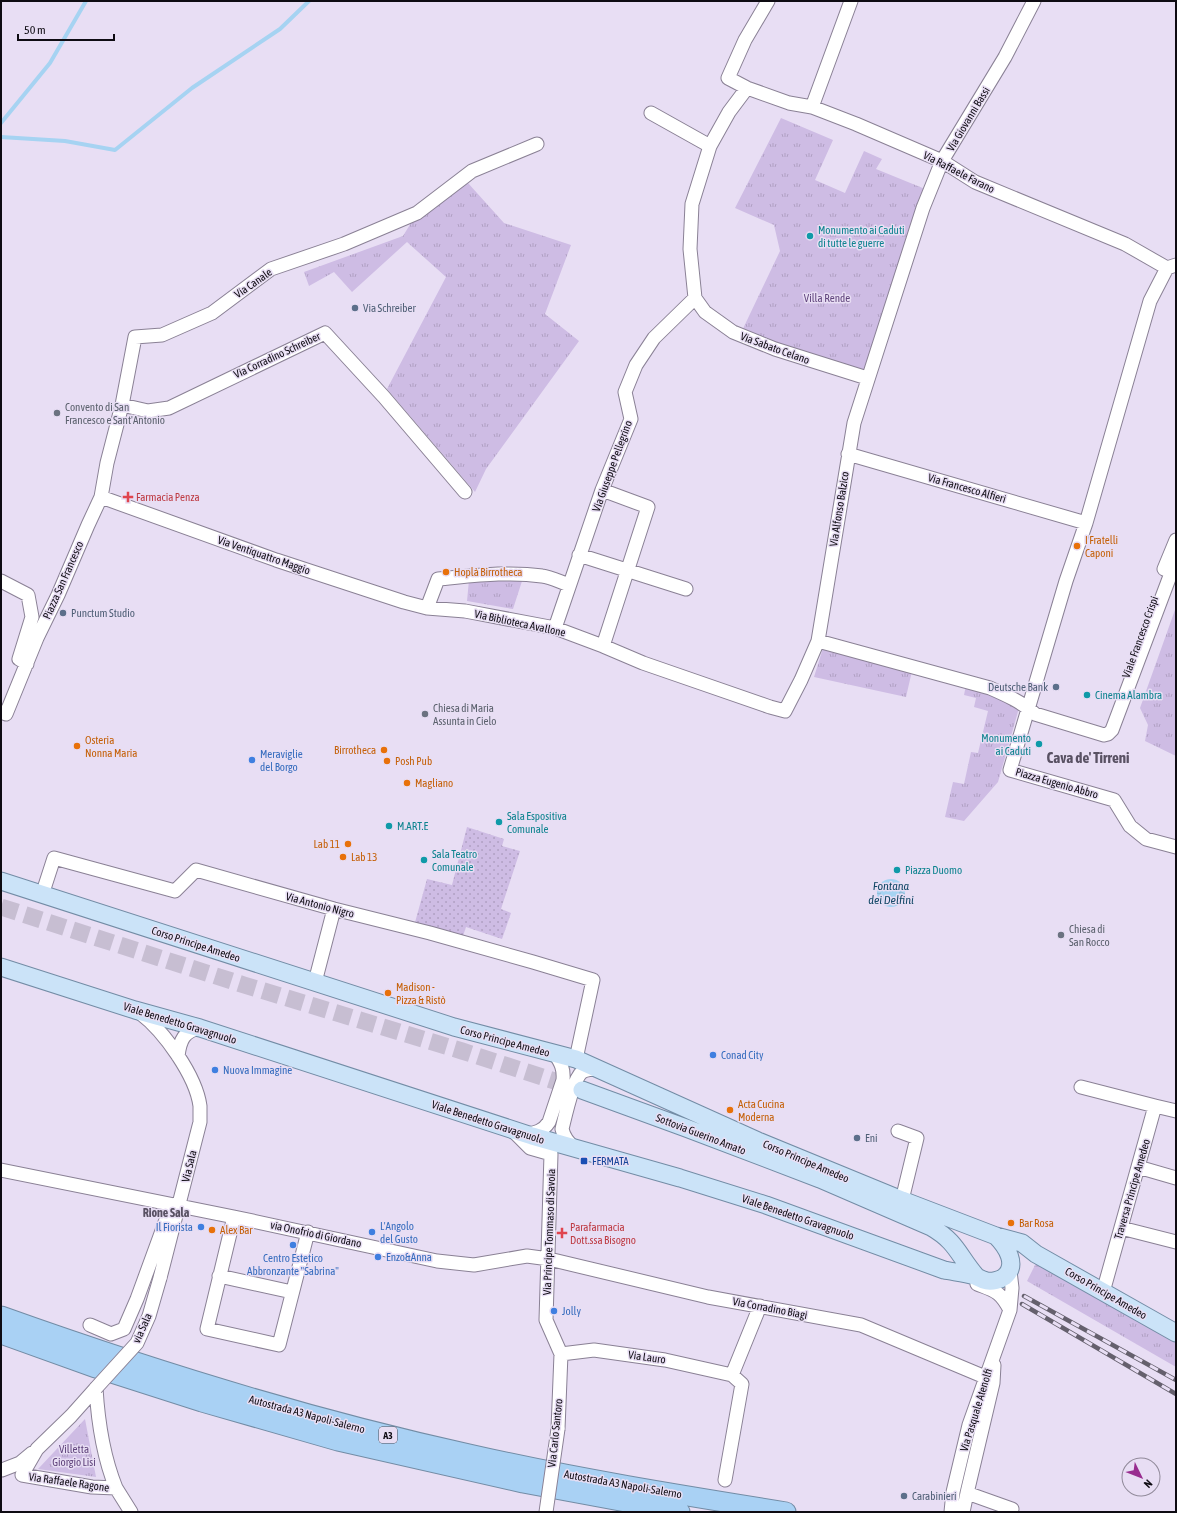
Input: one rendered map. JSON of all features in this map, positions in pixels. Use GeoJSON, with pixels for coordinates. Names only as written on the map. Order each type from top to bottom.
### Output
{"type":"FeatureCollection","features":[{"type":"Feature","properties":{"kind":"highway","name":"Autostrada A3 Napoli-Salerno"},"geometry":{"type":"LineString","coordinates":[[1,1316],[102,1352],[214,1388],[354,1427],[563,1474],[786,1512]]}},
{"type":"Feature","properties":{"kind":"highway","name":"Autostrada A3 Napoli-Salerno"},"geometry":{"type":"LineString","coordinates":[[1,1334],[96,1368],[202,1402],[338,1441],[522,1483],[680,1512]]}},
{"type":"Feature","properties":{"kind":"main road","name":"Corso Principe Amedeo"},"geometry":{"type":"LineString","coordinates":[[1,881],[454,1027],[576,1059],[758,1141],[902,1200],[996,1236],[1022,1243],[1036,1254],[1176,1333]]}},
{"type":"Feature","properties":{"kind":"main road","name":"Viale Benedetto Gravagnuolo"},"geometry":{"type":"LineString","coordinates":[[1,967],[135,1010],[200,1028],[518,1132],[680,1178],[766,1205],[980,1282]]}},
{"type":"Feature","properties":{"kind":"main road","name":"Sottovia Guerino Amato"},"geometry":{"type":"LineString","coordinates":[[582,1090],[820,1179],[919,1222],[941,1233],[958,1250],[980,1282]]}},
{"type":"Feature","properties":{"kind":"main road","name":"Sottovia Guerino Amato"},"geometry":{"type":"LineString","coordinates":[[820,1179],[902,1200]]}},
{"type":"Feature","properties":{"kind":"main road"},"geometry":{"type":"LineString","coordinates":[[996,1236],[1008,1253],[1010,1268]]}},
{"type":"Feature","properties":{"kind":"main road"},"geometry":{"type":"LineString","coordinates":[[980,1282],[1000,1280],[1006,1276],[1010,1268],[1023,1257],[1036,1254]]}},
{"type":"Feature","properties":{"kind":"street","name":"Via Raffaele Farano"},"geometry":{"type":"LineString","coordinates":[[768,1],[745,40],[728,78],[747,88],[789,103],[812,107],[856,124],[942,161],[975,182],[1125,244],[1171,266]]}},
{"type":"Feature","properties":{"kind":"street"},"geometry":{"type":"LineString","coordinates":[[812,107],[851,1]]}},
{"type":"Feature","properties":{"kind":"street","name":"Via Giovanni Bassi"},"geometry":{"type":"LineString","coordinates":[[867,378],[923,208],[942,161],[1005,57],[1034,1]]}},
{"type":"Feature","properties":{"kind":"street"},"geometry":{"type":"LineString","coordinates":[[695,298],[690,249],[692,204],[710,146],[729,112],[747,88]]}},
{"type":"Feature","properties":{"kind":"street"},"geometry":{"type":"LineString","coordinates":[[651,113],[710,146]]}},
{"type":"Feature","properties":{"kind":"street","name":"Via Canale"},"geometry":{"type":"LineString","coordinates":[[101,497],[107,463],[122,405],[135,337],[162,335],[212,313],[271,269],[344,244],[417,214],[472,171],[537,144]]}},
{"type":"Feature","properties":{"kind":"street"},"geometry":{"type":"LineString","coordinates":[[818,641],[990,688],[1012,698],[1028,708],[1066,581],[1086,523],[1150,301],[1171,266]]}},
{"type":"Feature","properties":{"kind":"street","name":"Via Sabato Celano"},"geometry":{"type":"LineString","coordinates":[[695,298],[705,312],[733,332],[775,349],[867,378]]}},
{"type":"Feature","properties":{"kind":"street","name":"Via Giuseppe Pellegrino"},"geometry":{"type":"LineString","coordinates":[[555,628],[602,490],[631,419],[625,392],[636,365],[654,338],[695,298]]}},
{"type":"Feature","properties":{"kind":"street","name":"Via Corradino Schreiber"},"geometry":{"type":"LineString","coordinates":[[122,405],[148,411],[169,408],[324,332],[384,397],[465,492]]}},
{"type":"Feature","properties":{"kind":"street","name":"Via Alfonso Balzico"},"geometry":{"type":"LineString","coordinates":[[785,711],[801,680],[818,641],[848,454],[854,423],[867,378]]}},
{"type":"Feature","properties":{"kind":"street","name":"Via Francesco Alfieri"},"geometry":{"type":"LineString","coordinates":[[848,454],[1086,523]]}},
{"type":"Feature","properties":{"kind":"street"},"geometry":{"type":"LineString","coordinates":[[602,490],[648,507],[603,646]]}},
{"type":"Feature","properties":{"kind":"street","name":"Via Ventiquattro Maggio"},"geometry":{"type":"LineString","coordinates":[[101,497],[276,560],[404,602],[427,608]]}},
{"type":"Feature","properties":{"kind":"street","name":"Piazza San Francesco"},"geometry":{"type":"LineString","coordinates":[[3,713],[27,664],[37,638],[58,595],[101,497]]}},
{"type":"Feature","properties":{"kind":"street","name":"Viale Francesco Crispi"},"geometry":{"type":"LineString","coordinates":[[1028,708],[1038,707],[1100,726],[1106,725],[1110,720],[1176,540]]}},
{"type":"Feature","properties":{"kind":"street"},"geometry":{"type":"LineString","coordinates":[[579,555],[686,589]]}},
{"type":"Feature","properties":{"kind":"street","name":"Viale Francesco Crispi"},"geometry":{"type":"LineString","coordinates":[[1028,708],[1035,714],[1104,735],[1108,734],[1112,730],[1176,560]]}},
{"type":"Feature","properties":{"kind":"street"},"geometry":{"type":"LineString","coordinates":[[427,608],[438,579],[500,574],[522,574],[544,576],[569,585]]}},
{"type":"Feature","properties":{"kind":"street","name":"Piazza San Francesco"},"geometry":{"type":"LineString","coordinates":[[1,581],[28,595],[32,617],[19,659],[27,664]]}},
{"type":"Feature","properties":{"kind":"street","name":"Via Biblioteca Avallone"},"geometry":{"type":"LineString","coordinates":[[427,608],[465,611],[555,628],[650,666],[770,708],[785,711]]}},
{"type":"Feature","properties":{"kind":"street","name":"Piazza Eugenio Abbro"},"geometry":{"type":"LineString","coordinates":[[1028,708],[1010,770],[1114,800],[1130,826],[1146,839],[1176,847]]}},
{"type":"Feature","properties":{"kind":"street","name":"Via Antonio Nigro"},"geometry":{"type":"LineString","coordinates":[[42,895],[54,858],[175,891],[196,870],[334,910],[430,933],[593,980],[576,1059]]}},
{"type":"Feature","properties":{"kind":"street"},"geometry":{"type":"LineString","coordinates":[[314,982],[334,910]]}},
{"type":"Feature","properties":{"kind":"street","name":"Via Sala"},"geometry":{"type":"LineString","coordinates":[[135,1010],[153,1024],[178,1056],[194,1088],[200,1106],[200,1122],[160,1278]]}},
{"type":"Feature","properties":{"kind":"street"},"geometry":{"type":"LineString","coordinates":[[178,1056],[179,1047],[188,1031],[200,1028]]}},
{"type":"Feature","properties":{"kind":"street"},"geometry":{"type":"LineString","coordinates":[[518,1132],[540,1131],[545,1128],[549,1122],[564,1073],[555,1054]]}},
{"type":"Feature","properties":{"kind":"street"},"geometry":{"type":"LineString","coordinates":[[579,1150],[568,1143],[563,1136],[562,1129],[576,1081],[582,1073],[587,1070],[598,1069]]}},
{"type":"Feature","properties":{"kind":"street"},"geometry":{"type":"LineString","coordinates":[[1082,1087],[1176,1111]]}},
{"type":"Feature","properties":{"kind":"street","name":"Traversa Principe Amedeo"},"geometry":{"type":"LineString","coordinates":[[1103,1292],[1155,1106]]}},
{"type":"Feature","properties":{"kind":"street","name":"Via Principe Tommaso di Savoia"},"geometry":{"type":"LineString","coordinates":[[518,1132],[530,1148],[551,1154],[546,1320],[561,1354]]}},
{"type":"Feature","properties":{"kind":"street"},"geometry":{"type":"LineString","coordinates":[[898,1132],[917,1138],[902,1200]]}},
{"type":"Feature","properties":{"kind":"street"},"geometry":{"type":"LineString","coordinates":[[1138,1167],[1176,1178]]}},
{"type":"Feature","properties":{"kind":"street","name":"via Onofrio di Giordano"},"geometry":{"type":"LineString","coordinates":[[1,1170],[308,1232],[437,1261],[474,1265],[527,1256],[549,1259]]}},
{"type":"Feature","properties":{"kind":"street"},"geometry":{"type":"LineString","coordinates":[[90,1326],[111,1334],[124,1329],[137,1299],[167,1217],[179,1206]]}},
{"type":"Feature","properties":{"kind":"street"},"geometry":{"type":"LineString","coordinates":[[234,1217],[207,1329],[278,1345],[308,1232]]}},
{"type":"Feature","properties":{"kind":"street"},"geometry":{"type":"LineString","coordinates":[[1121,1228],[1176,1242]]}},
{"type":"Feature","properties":{"kind":"street","name":"Via Corradino Biagi"},"geometry":{"type":"LineString","coordinates":[[549,1259],[708,1297],[861,1325],[985,1376]]}},
{"type":"Feature","properties":{"kind":"street","name":"Via Pasquale Atenolfi"},"geometry":{"type":"LineString","coordinates":[[951,1512],[953,1492],[969,1425],[985,1376],[996,1352],[1010,1310],[1012,1288],[1010,1268]]}},
{"type":"Feature","properties":{"kind":"street"},"geometry":{"type":"LineString","coordinates":[[219,1276],[292,1292]]}},
{"type":"Feature","properties":{"kind":"street","name":"via Sala"},"geometry":{"type":"LineString","coordinates":[[96,1388],[137,1343],[149,1316],[160,1278]]}},
{"type":"Feature","properties":{"kind":"street"},"geometry":{"type":"LineString","coordinates":[[980,1282],[998,1292],[1010,1310]]}},
{"type":"Feature","properties":{"kind":"street"},"geometry":{"type":"LineString","coordinates":[[725,1480],[742,1384],[732,1375],[760,1306]]}},
{"type":"Feature","properties":{"kind":"street","name":"Via Lauro"},"geometry":{"type":"LineString","coordinates":[[561,1354],[594,1350],[665,1360],[732,1375]]}},
{"type":"Feature","properties":{"kind":"street"},"geometry":{"type":"LineString","coordinates":[[963,1512],[993,1383],[996,1352]]}},
{"type":"Feature","properties":{"kind":"street","name":"Via Carlo Santoro"},"geometry":{"type":"LineString","coordinates":[[546,1512],[558,1429],[561,1354]]}},
{"type":"Feature","properties":{"kind":"street","name":"Via Raffaele Ragone"},"geometry":{"type":"LineString","coordinates":[[22,1475],[37,1449],[71,1416],[96,1388]]}},
{"type":"Feature","properties":{"kind":"street","name":"Via Raffaele Ragone"},"geometry":{"type":"LineString","coordinates":[[96,1388],[97,1415],[108,1468],[116,1488],[131,1512]]}},
{"type":"Feature","properties":{"kind":"street"},"geometry":{"type":"LineString","coordinates":[[2,1470],[20,1463],[37,1449]]}},
{"type":"Feature","properties":{"kind":"street","name":"Via Raffaele Ragone"},"geometry":{"type":"LineString","coordinates":[[2,1470],[22,1475],[92,1487],[116,1488]]}},
{"type":"Feature","properties":{"kind":"street"},"geometry":{"type":"LineString","coordinates":[[967,1493],[1012,1508]]}},
{"type":"Feature","properties":{"kind":"green space","name":"Villa Rende"},"geometry":{"type":"Polygon","coordinates":[[[781,118],[833,140],[815,180],[845,193],[864,151],[882,159],[876,169],[930,191],[867,378],[740,335],[780,251],[774,225],[735,208],[781,118]]]}},
{"type":"Feature","properties":{"kind":"green space"},"geometry":{"type":"Polygon","coordinates":[[[468,183],[504,223],[571,245],[545,314],[579,341],[486,469],[475,492],[387,389],[446,277],[407,242],[352,292],[334,272],[309,286],[304,272],[403,236],[417,213],[468,183]]]}},
{"type":"Feature","properties":{"kind":"green space"},"geometry":{"type":"Polygon","coordinates":[[[523,578],[513,609],[467,601],[469,580],[523,578]]]}},
{"type":"Feature","properties":{"kind":"green space"},"geometry":{"type":"Polygon","coordinates":[[[1176,607],[1176,756],[1145,741],[1148,725],[1140,708],[1176,607]]]}},
{"type":"Feature","properties":{"kind":"green space"},"geometry":{"type":"Polygon","coordinates":[[[823,648],[912,671],[906,697],[814,677],[823,648]]]}},
{"type":"Feature","properties":{"kind":"green space"},"geometry":{"type":"Polygon","coordinates":[[[966,685],[990,694],[1019,708],[998,782],[964,821],[945,817],[953,782],[964,784],[971,752],[978,753],[988,711],[974,707],[976,698],[964,695],[966,685]]]}},
{"type":"Feature","properties":{"kind":"green space"},"geometry":{"type":"Polygon","coordinates":[[[467,827],[504,839],[502,846],[520,851],[501,909],[511,913],[502,939],[466,927],[463,936],[414,926],[427,879],[452,885],[467,827]]]}},
{"type":"Feature","properties":{"kind":"green space"},"geometry":{"type":"Polygon","coordinates":[[[1036,1263],[1176,1338],[1176,1367],[1027,1281],[1036,1263]]]}},
{"type":"Feature","properties":{"kind":"green space","name":"Villetta Giorgio Lisi"},"geometry":{"type":"Polygon","coordinates":[[[85,1419],[96,1477],[38,1469],[85,1419]]]}},
{"type":"Feature","properties":{"kind":"water","name":"Fontana dei Delfini"},"geometry":{"type":"Polygon","coordinates":[[[891,879],[901,883],[905,893],[901,903],[891,907],[881,903],[877,893],[881,883],[891,879]]]}},
{"type":"Feature","properties":{"kind":"waterway"},"geometry":{"type":"LineString","coordinates":[[1,123],[50,63],[86,1]]}},
{"type":"Feature","properties":{"kind":"waterway"},"geometry":{"type":"LineString","coordinates":[[1,137],[65,141],[115,150],[192,88],[280,29],[309,1]]}},
{"type":"Feature","properties":{"kind":"tunnel"},"geometry":{"type":"LineString","coordinates":[[1,907],[244,985],[462,1051],[576,1088]]}},
{"type":"Feature","properties":{"kind":"railway"},"geometry":{"type":"LineString","coordinates":[[1024,1296],[1176,1380]]}},
{"type":"Feature","properties":{"kind":"railway"},"geometry":{"type":"LineString","coordinates":[[1022,1304],[1176,1394]]}},
{"type":"Feature","properties":{"kind":"place","name":"Monumento ai Caduti di tutte le guerre"},"geometry":{"type":"Point","coordinates":[810,236]}},
{"type":"Feature","properties":{"kind":"place","name":"Via Schreiber"},"geometry":{"type":"Point","coordinates":[355,308]}},
{"type":"Feature","properties":{"kind":"place","name":"Convento di San Francesco e Sant'Antonio"},"geometry":{"type":"Point","coordinates":[57,413]}},
{"type":"Feature","properties":{"kind":"place","name":"Farmacia Penza"},"geometry":{"type":"Point","coordinates":[128,497]}},
{"type":"Feature","properties":{"kind":"place","name":"I Fratelli Caponi"},"geometry":{"type":"Point","coordinates":[1077,546]}},
{"type":"Feature","properties":{"kind":"place","name":"Hoplà Birrotheca"},"geometry":{"type":"Point","coordinates":[446,572]}},
{"type":"Feature","properties":{"kind":"place","name":"Punctum Studio"},"geometry":{"type":"Point","coordinates":[63,613]}},
{"type":"Feature","properties":{"kind":"place","name":"Deutsche Bank"},"geometry":{"type":"Point","coordinates":[1056,687]}},
{"type":"Feature","properties":{"kind":"place","name":"Cinema Alambra"},"geometry":{"type":"Point","coordinates":[1087,695]}},
{"type":"Feature","properties":{"kind":"place","name":"Chiesa di Maria Assunta in Cielo"},"geometry":{"type":"Point","coordinates":[425,714]}},
{"type":"Feature","properties":{"kind":"place","name":"Monumento ai Caduti"},"geometry":{"type":"Point","coordinates":[1039,744]}},
{"type":"Feature","properties":{"kind":"place","name":"Osteria Nonna Maria"},"geometry":{"type":"Point","coordinates":[77,746]}},
{"type":"Feature","properties":{"kind":"place","name":"Birrotheca"},"geometry":{"type":"Point","coordinates":[384,750]}},
{"type":"Feature","properties":{"kind":"place","name":"Meraviglie del Borgo"},"geometry":{"type":"Point","coordinates":[252,760]}},
{"type":"Feature","properties":{"kind":"place","name":"Posh Pub"},"geometry":{"type":"Point","coordinates":[387,761]}},
{"type":"Feature","properties":{"kind":"place","name":"Magliano"},"geometry":{"type":"Point","coordinates":[407,783]}},
{"type":"Feature","properties":{"kind":"place","name":"Sala Espositiva Comunale"},"geometry":{"type":"Point","coordinates":[499,822]}},
{"type":"Feature","properties":{"kind":"place","name":"M.ART.E"},"geometry":{"type":"Point","coordinates":[389,826]}},
{"type":"Feature","properties":{"kind":"place","name":"Lab 11"},"geometry":{"type":"Point","coordinates":[348,844]}},
{"type":"Feature","properties":{"kind":"place","name":"Lab 13"},"geometry":{"type":"Point","coordinates":[343,857]}},
{"type":"Feature","properties":{"kind":"place","name":"Sala Teatro Comunale"},"geometry":{"type":"Point","coordinates":[424,860]}},
{"type":"Feature","properties":{"kind":"place","name":"Piazza Duomo"},"geometry":{"type":"Point","coordinates":[897,870]}},
{"type":"Feature","properties":{"kind":"place","name":"Chiesa di San Rocco"},"geometry":{"type":"Point","coordinates":[1061,935]}},
{"type":"Feature","properties":{"kind":"place","name":"Madison - Pizza & Ristò"},"geometry":{"type":"Point","coordinates":[388,993]}},
{"type":"Feature","properties":{"kind":"place","name":"Conad City"},"geometry":{"type":"Point","coordinates":[713,1055]}},
{"type":"Feature","properties":{"kind":"place","name":"Nuova Immagine"},"geometry":{"type":"Point","coordinates":[215,1070]}},
{"type":"Feature","properties":{"kind":"place","name":"Acta Cucina Moderna"},"geometry":{"type":"Point","coordinates":[730,1110]}},
{"type":"Feature","properties":{"kind":"place","name":"Eni"},"geometry":{"type":"Point","coordinates":[857,1138]}},
{"type":"Feature","properties":{"kind":"place","name":"FERMATA"},"geometry":{"type":"Point","coordinates":[584,1161]}},
{"type":"Feature","properties":{"kind":"place","name":"Bar Rosa"},"geometry":{"type":"Point","coordinates":[1011,1223]}},
{"type":"Feature","properties":{"kind":"place","name":"Il Fiorista"},"geometry":{"type":"Point","coordinates":[201,1227]}},
{"type":"Feature","properties":{"kind":"place","name":"Alex Bar"},"geometry":{"type":"Point","coordinates":[212,1230]}},
{"type":"Feature","properties":{"kind":"place","name":"L'Angolo del Gusto"},"geometry":{"type":"Point","coordinates":[372,1232]}},
{"type":"Feature","properties":{"kind":"place","name":"Parafarmacia Dott.ssa Bisogno"},"geometry":{"type":"Point","coordinates":[562,1233]}},
{"type":"Feature","properties":{"kind":"place","name":"Centro Estetico Abbronzante \"Sabrina\""},"geometry":{"type":"Point","coordinates":[293,1245]}},
{"type":"Feature","properties":{"kind":"place","name":"Enzo&Anna"},"geometry":{"type":"Point","coordinates":[378,1257]}},
{"type":"Feature","properties":{"kind":"place","name":"Jolly"},"geometry":{"type":"Point","coordinates":[554,1311]}},
{"type":"Feature","properties":{"kind":"place","name":"Carabinieri"},"geometry":{"type":"Point","coordinates":[904,1496]}},
{"type":"Feature","properties":{"kind":"district","name":"Cava de' Tirreni"},"geometry":{"type":"Point","coordinates":[1088,758]}},
{"type":"Feature","properties":{"kind":"district","name":"Rione Sala"},"geometry":{"type":"Point","coordinates":[166,1213]}}]}
